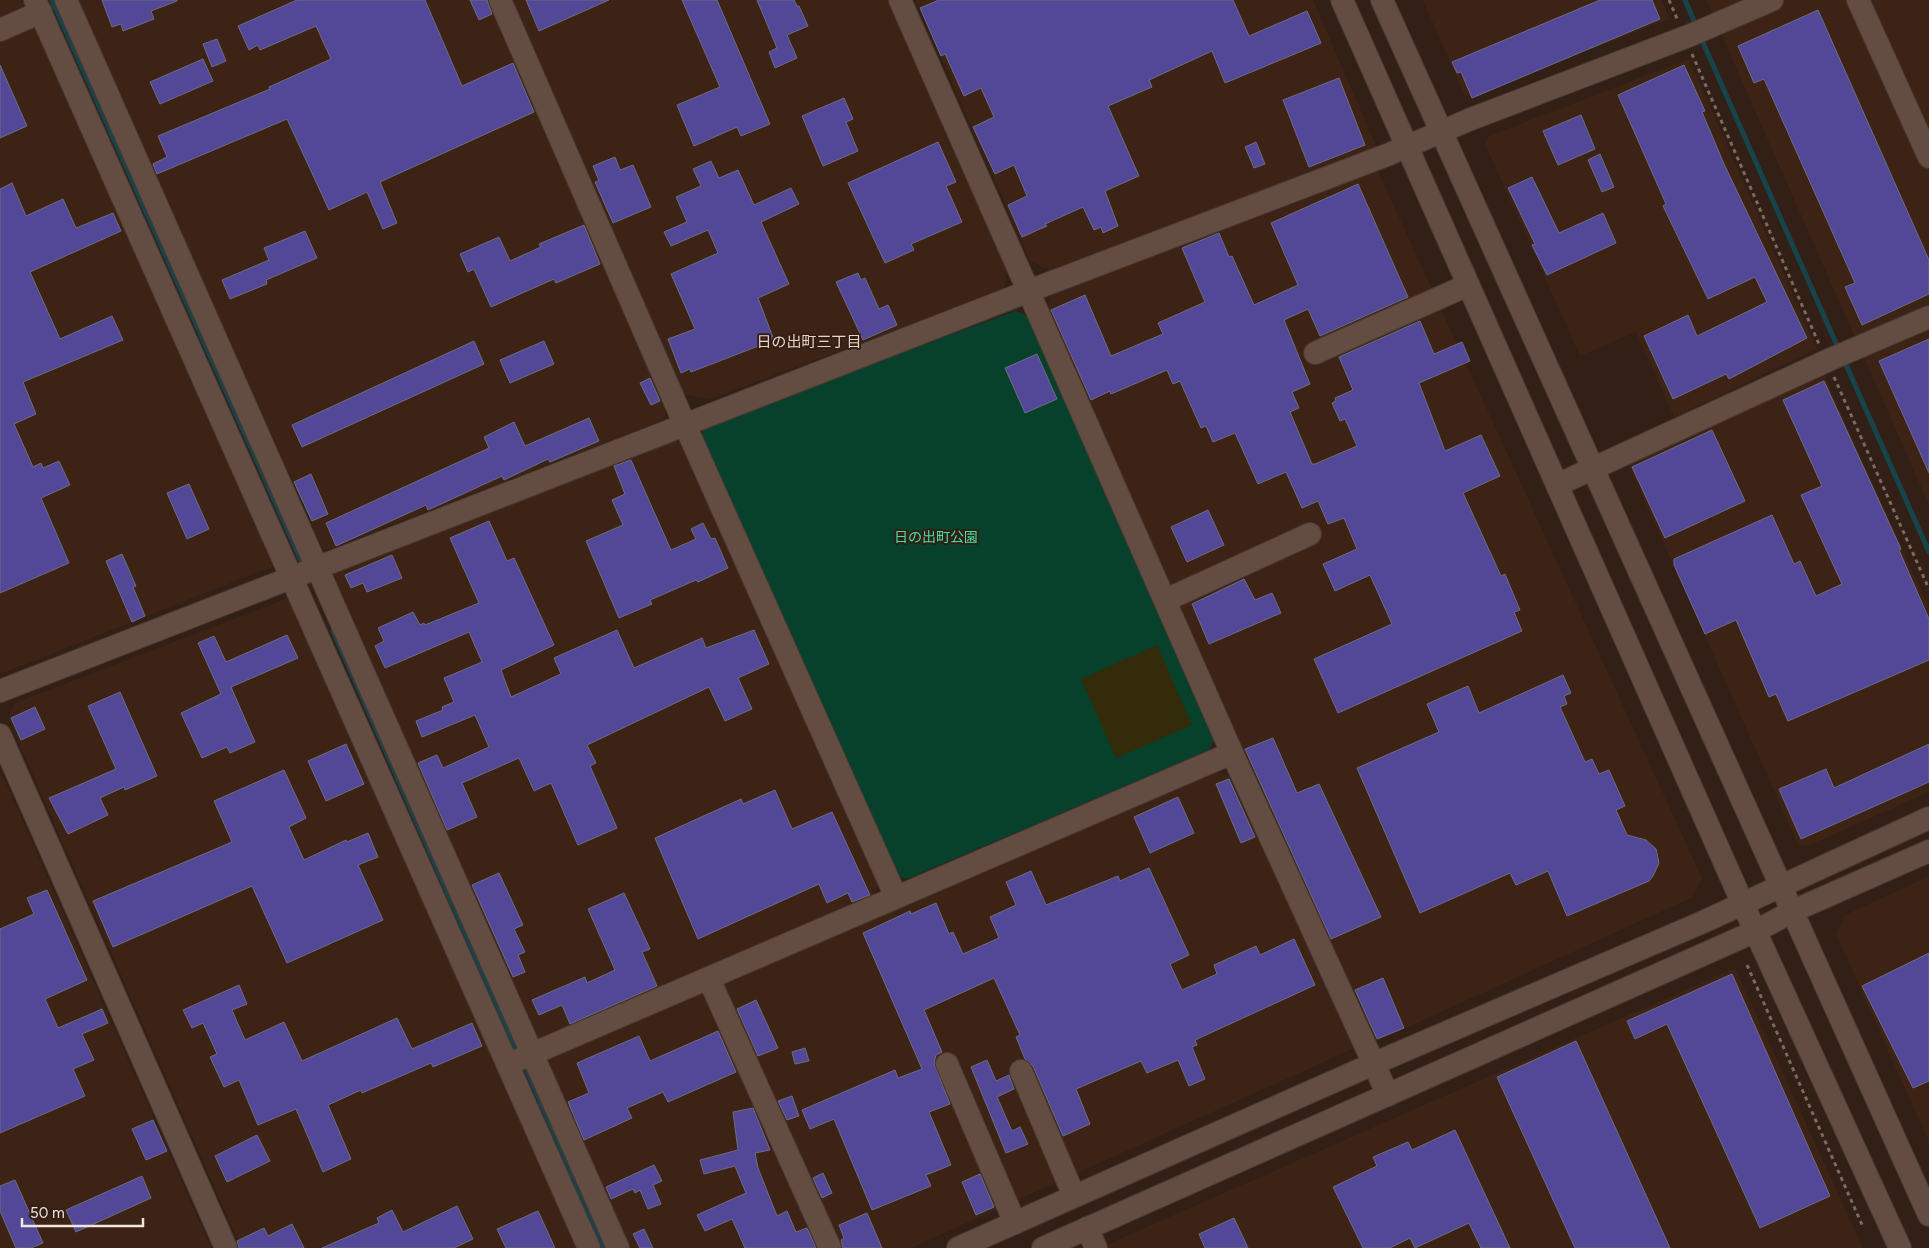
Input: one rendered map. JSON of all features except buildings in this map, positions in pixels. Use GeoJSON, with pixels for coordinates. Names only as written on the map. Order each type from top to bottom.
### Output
{"type":"FeatureCollection","features":[{"type":"Feature","properties":{"kind":"street"},"geometry":{"type":"LineString","coordinates":[[66,0],[618,1248]]}},
{"type":"Feature","properties":{"kind":"street"},"geometry":{"type":"LineString","coordinates":[[500,0],[685,425],[896,897]]}},
{"type":"Feature","properties":{"kind":"street"},"geometry":{"type":"LineString","coordinates":[[900,0],[1232,753],[1388,1095]]}},
{"type":"Feature","properties":{"kind":"street"},"geometry":{"type":"LineString","coordinates":[[1342,0],[1742,902],[1900,1248]]}},
{"type":"Feature","properties":{"kind":"street"},"geometry":{"type":"LineString","coordinates":[[1382,0],[1929,1215]]}},
{"type":"Feature","properties":{"kind":"street"},"geometry":{"type":"LineString","coordinates":[[0,691],[1694,34],[1772,0]]}},
{"type":"Feature","properties":{"kind":"street"},"geometry":{"type":"LineString","coordinates":[[1858,0],[1928,150]]}},
{"type":"Feature","properties":{"kind":"street"},"geometry":{"type":"LineString","coordinates":[[0,30],[38,6],[589,1248]]}},
{"type":"Feature","properties":{"kind":"street"},"geometry":{"type":"LineString","coordinates":[[1315,353],[1468,285]]}},
{"type":"Feature","properties":{"kind":"street"},"geometry":{"type":"LineString","coordinates":[[1557,485],[1835,357],[1929,317]]}},
{"type":"Feature","properties":{"kind":"street"},"geometry":{"type":"LineString","coordinates":[[1166,600],[1310,534]]}},
{"type":"Feature","properties":{"kind":"street"},"geometry":{"type":"LineString","coordinates":[[0,735],[226,1248]]}},
{"type":"Feature","properties":{"kind":"street"},"geometry":{"type":"LineString","coordinates":[[508,1065],[1232,753]]}},
{"type":"Feature","properties":{"kind":"street"},"geometry":{"type":"LineString","coordinates":[[958,1248],[1373,1064],[1694,926],[1780,884],[1929,818]]}},
{"type":"Feature","properties":{"kind":"street"},"geometry":{"type":"LineString","coordinates":[[1043,1248],[1092,1238],[1388,1095],[1756,931],[1793,911],[1929,851]]}},
{"type":"Feature","properties":{"kind":"street"},"geometry":{"type":"LineString","coordinates":[[709,979],[830,1248]]}},
{"type":"Feature","properties":{"kind":"street"},"geometry":{"type":"LineString","coordinates":[[947,1064],[1015,1223]]}},
{"type":"Feature","properties":{"kind":"street"},"geometry":{"type":"LineString","coordinates":[[1021,1071],[1074,1196]]}},
{"type":"Feature","properties":{"kind":"path"},"geometry":{"type":"LineString","coordinates":[[1668,0],[1694,34],[1835,357],[1929,589]]}},
{"type":"Feature","properties":{"kind":"path"},"geometry":{"type":"LineString","coordinates":[[1747,966],[1863,1227]]}},
{"type":"Feature","properties":{"kind":"shaded area"},"geometry":{"type":"Polygon","coordinates":[[[0,0],[27,0],[274,566],[3,673],[0,672],[0,0]]]}},
{"type":"Feature","properties":{"kind":"shaded area"},"geometry":{"type":"Polygon","coordinates":[[[77,0],[490,0],[669,405],[663,420],[324,551],[77,0]]]}},
{"type":"Feature","properties":{"kind":"shaded area"},"geometry":{"type":"Polygon","coordinates":[[[511,0],[888,0],[1007,272],[1004,290],[710,399],[683,394],[511,0]]]}},
{"type":"Feature","properties":{"kind":"shaded area"},"geometry":{"type":"Polygon","coordinates":[[[916,0],[1313,0],[1377,148],[1050,270],[1030,261],[916,0]]]}},
{"type":"Feature","properties":{"kind":"shaded area"},"geometry":{"type":"Polygon","coordinates":[[[1423,0],[1662,0],[1670,19],[1465,97],[1423,0]]]}},
{"type":"Feature","properties":{"kind":"shaded area"},"geometry":{"type":"Polygon","coordinates":[[[1706,0],[1929,0],[1929,505],[1706,0]]]}},
{"type":"Feature","properties":{"kind":"shaded area"},"geometry":{"type":"Polygon","coordinates":[[[1689,59],[1817,349],[1674,417],[1636,332],[1580,356],[1485,144],[1489,136],[1689,59]]]}},
{"type":"Feature","properties":{"kind":"shaded area"},"geometry":{"type":"Polygon","coordinates":[[[1376,167],[1702,878],[1693,897],[1371,1044],[1046,315],[1051,293],[1376,167]]]}},
{"type":"Feature","properties":{"kind":"shaded area"},"geometry":{"type":"Polygon","coordinates":[[[1824,375],[1929,607],[1929,792],[1808,846],[1798,844],[1628,464],[1824,375]]]}},
{"type":"Feature","properties":{"kind":"shaded area"},"geometry":{"type":"Polygon","coordinates":[[[667,439],[685,444],[880,880],[872,899],[537,1040],[333,573],[667,439]]]}},
{"type":"Feature","properties":{"kind":"shaded area"},"geometry":{"type":"Polygon","coordinates":[[[291,597],[580,1248],[241,1248],[8,718],[15,703],[291,597]]]}},
{"type":"Feature","properties":{"kind":"shaded area"},"geometry":{"type":"Polygon","coordinates":[[[0,772],[10,792],[211,1248],[0,1248],[0,772]]]}},
{"type":"Feature","properties":{"kind":"shaded area"},"geometry":{"type":"Polygon","coordinates":[[[1218,772],[1236,778],[1357,1047],[911,1248],[836,1248],[721,985],[1218,772]]]}},
{"type":"Feature","properties":{"kind":"shaded area"},"geometry":{"type":"Polygon","coordinates":[[[1929,876],[1929,1142],[1836,934],[1845,915],[1929,876]]]}},
{"type":"Feature","properties":{"kind":"shaded area"},"geometry":{"type":"Polygon","coordinates":[[[1735,968],[1863,1248],[1099,1248],[1735,968]]]}},
{"type":"Feature","properties":{"kind":"shaded area"},"geometry":{"type":"Polygon","coordinates":[[[708,989],[824,1248],[629,1248],[546,1059],[708,989]]]}},
{"type":"Feature","properties":{"kind":"green space","name":"日の出町公園"},"geometry":{"type":"Polygon","coordinates":[[[1015,311],[1030,317],[1216,736],[1209,750],[907,879],[896,876],[701,440],[704,426],[1015,311]]]}},
{"type":"Feature","properties":{"kind":"sand"},"geometry":{"type":"Polygon","coordinates":[[[1157,645],[1192,725],[1116,758],[1081,679],[1157,645]]]}},
{"type":"Feature","properties":{"kind":"waterway"},"geometry":{"type":"LineString","coordinates":[[52,0],[302,563]]}},
{"type":"Feature","properties":{"kind":"waterway"},"geometry":{"type":"LineString","coordinates":[[1685,0],[1697,28]]}},
{"type":"Feature","properties":{"kind":"waterway"},"geometry":{"type":"LineString","coordinates":[[1701,38],[1839,350]]}},
{"type":"Feature","properties":{"kind":"waterway"},"geometry":{"type":"LineString","coordinates":[[1844,360],[1929,552]]}},
{"type":"Feature","properties":{"kind":"waterway"},"geometry":{"type":"LineString","coordinates":[[333,631],[516,1049]]}},
{"type":"Feature","properties":{"kind":"waterway"},"geometry":{"type":"LineString","coordinates":[[527,1071],[604,1248]]}},
{"type":"Feature","properties":{"kind":"district","name":"日の出町三丁目"},"geometry":{"type":"Point","coordinates":[809,342]}}]}
